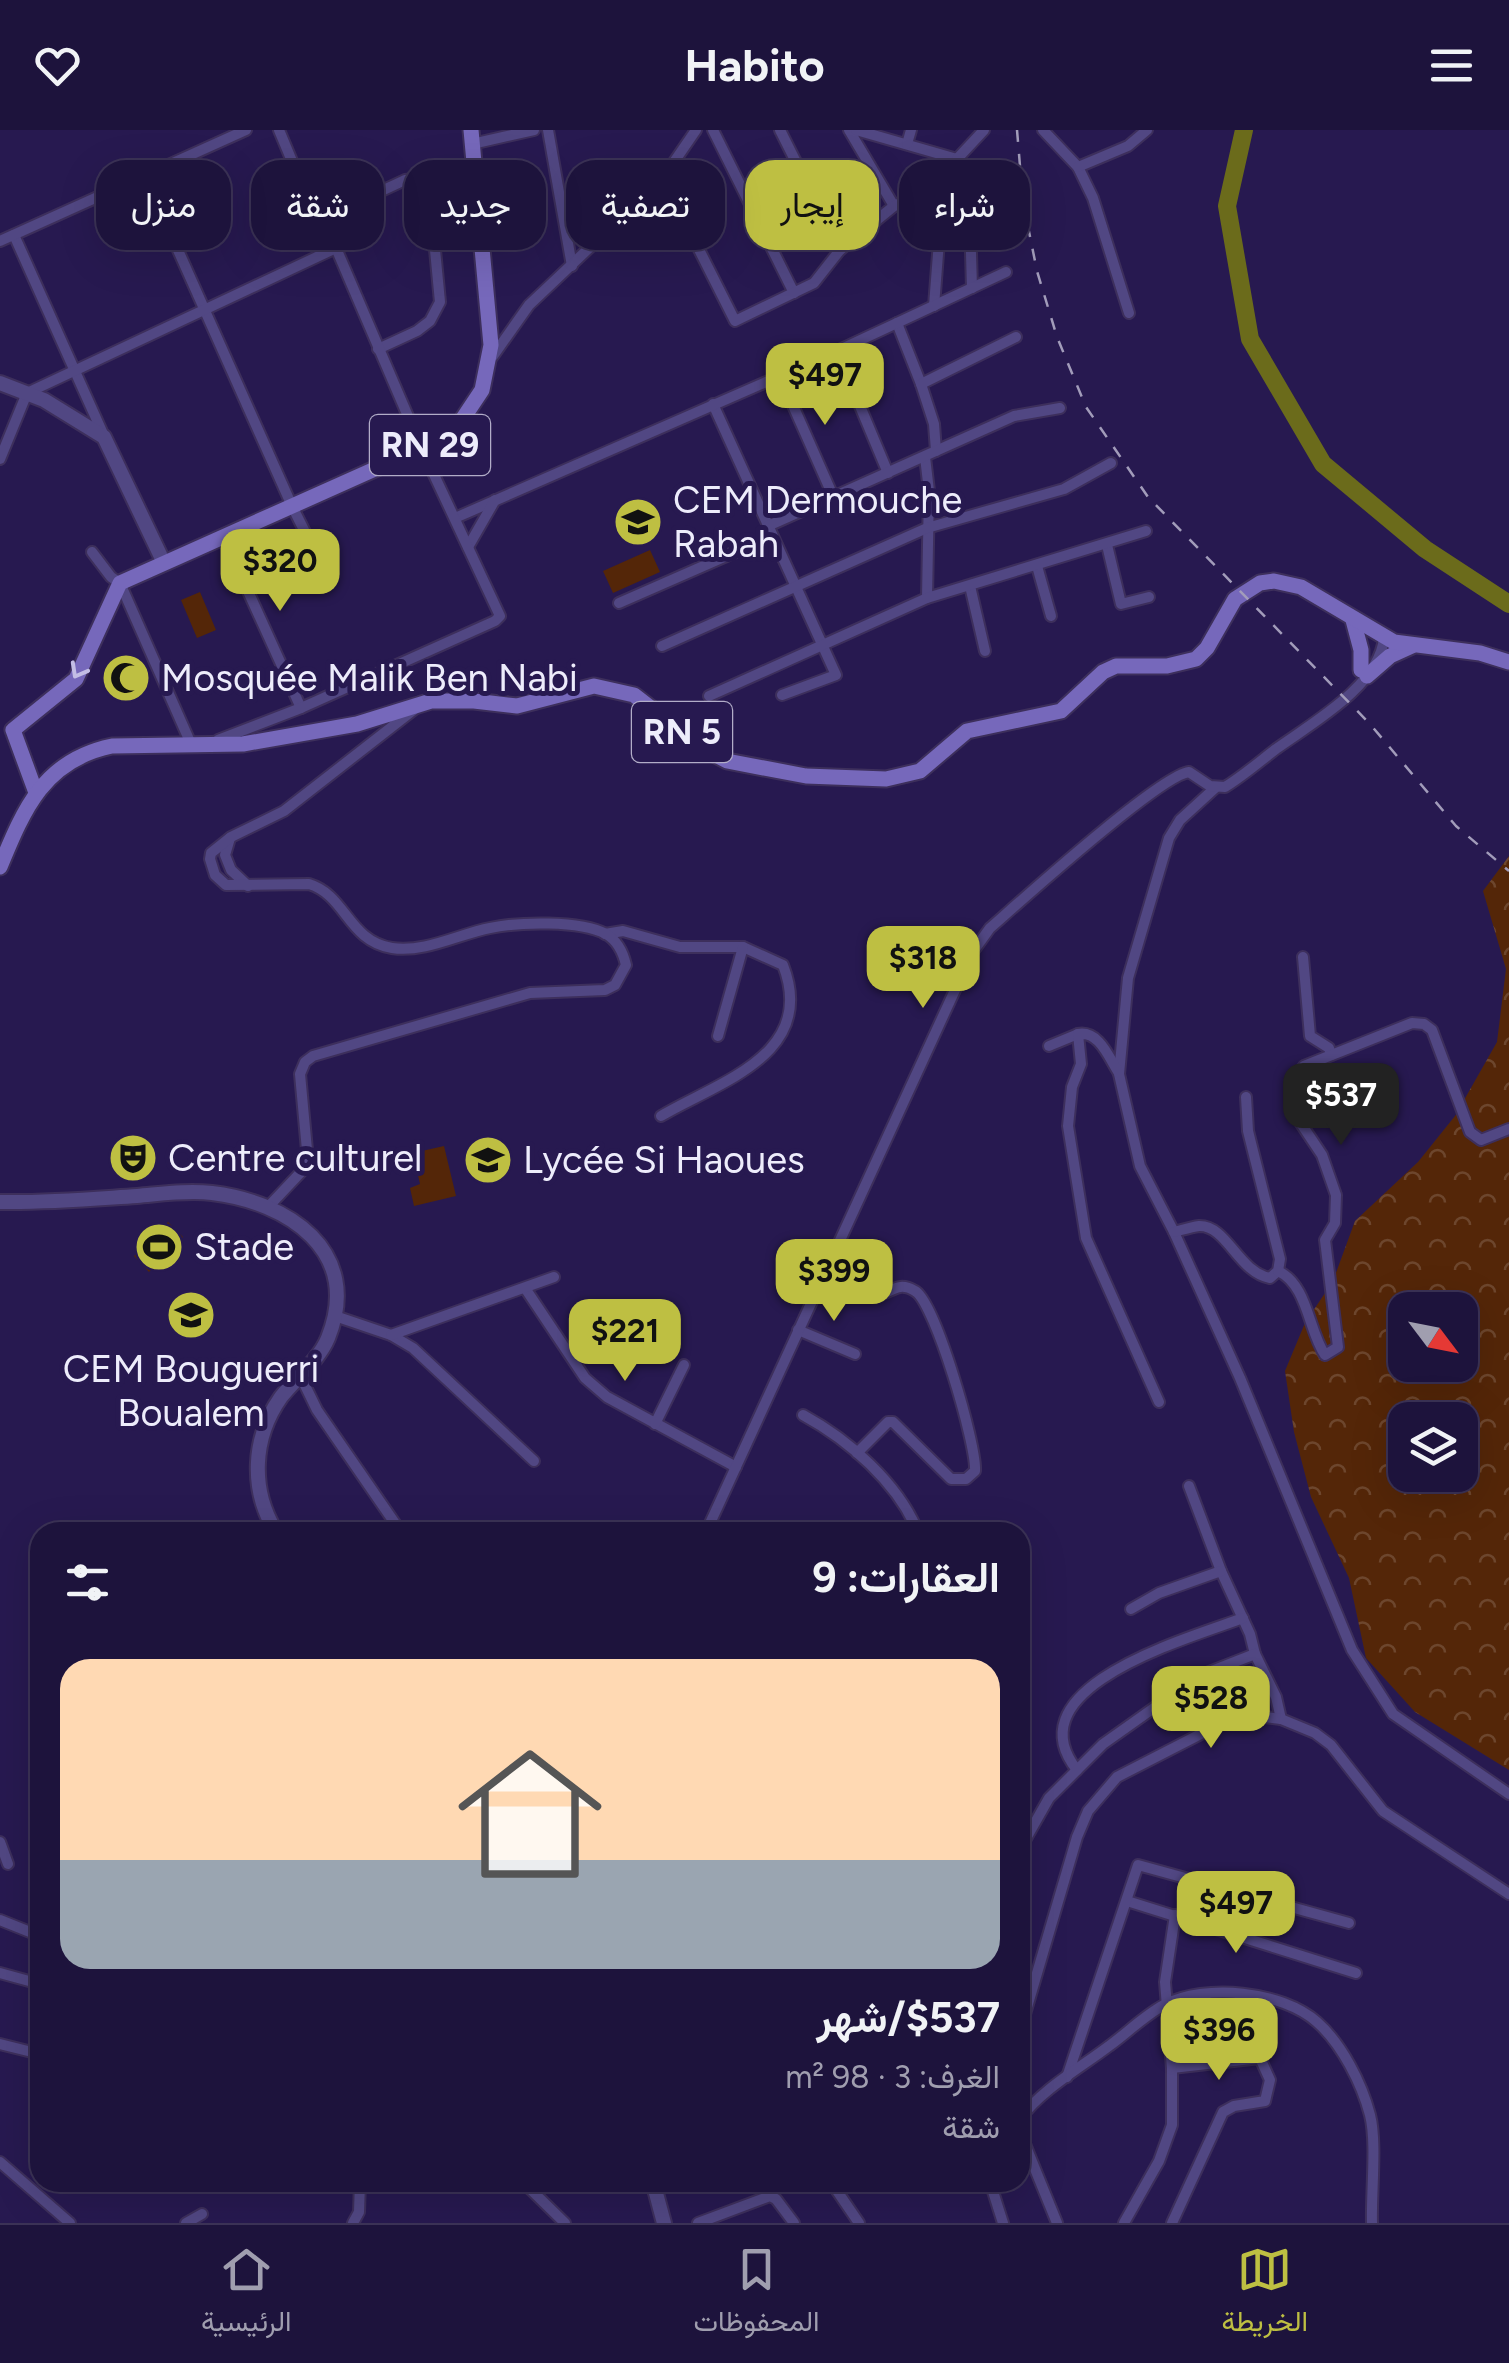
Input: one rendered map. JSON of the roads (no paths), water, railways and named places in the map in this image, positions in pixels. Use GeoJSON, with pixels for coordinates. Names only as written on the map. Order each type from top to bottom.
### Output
{"type":"FeatureCollection","features":[{"type":"Feature","properties":{"kind":"main road","name":"RN 29"},"geometry":{"type":"LineString","coordinates":[[120,584],[422,449],[442,439],[465,418],[482,390],[490,360],[471,137]]}},
{"type":"Feature","properties":{"kind":"main road","name":"RN 5"},"geometry":{"type":"LineString","coordinates":[[35,790],[97,749],[244,744],[357,724],[421,704],[474,700],[517,706],[594,686],[634,695],[701,747],[726,761],[806,776],[886,779],[920,771],[967,731],[1061,711],[1103,672],[1116,666],[1166,666],[1196,659],[1236,599],[1260,583],[1301,587],[1384,638],[1412,646],[1459,649],[1509,662]]}},
{"type":"Feature","properties":{"kind":"main road"},"geometry":{"type":"LineString","coordinates":[[0,867],[35,790],[7,728],[72,684],[120,584]]}},
{"type":"Feature","properties":{"kind":"main road"},"geometry":{"type":"LineString","coordinates":[[1353,620],[1364,673],[1412,646]]}},
{"type":"Feature","properties":{"kind":"street"},"geometry":{"type":"LineString","coordinates":[[180,160],[246,130]]}},
{"type":"Feature","properties":{"kind":"street"},"geometry":{"type":"LineString","coordinates":[[280,130],[292,160]]}},
{"type":"Feature","properties":{"kind":"street"},"geometry":{"type":"LineString","coordinates":[[471,137],[534,130]]}},
{"type":"Feature","properties":{"kind":"street"},"geometry":{"type":"LineString","coordinates":[[548,130],[572,266]]}},
{"type":"Feature","properties":{"kind":"street"},"geometry":{"type":"LineString","coordinates":[[675,160],[696,130]]}},
{"type":"Feature","properties":{"kind":"street"},"geometry":{"type":"LineString","coordinates":[[712,130],[794,293]]}},
{"type":"Feature","properties":{"kind":"street"},"geometry":{"type":"LineString","coordinates":[[780,130],[795,160]]}},
{"type":"Feature","properties":{"kind":"street"},"geometry":{"type":"LineString","coordinates":[[852,130],[894,206]]}},
{"type":"Feature","properties":{"kind":"street"},"geometry":{"type":"LineString","coordinates":[[852,130],[957,159]]}},
{"type":"Feature","properties":{"kind":"street"},"geometry":{"type":"LineString","coordinates":[[907,144],[911,130]]}},
{"type":"Feature","properties":{"kind":"street"},"geometry":{"type":"LineString","coordinates":[[879,218],[894,206],[944,182],[957,159],[984,130]]}},
{"type":"Feature","properties":{"kind":"street"},"geometry":{"type":"LineString","coordinates":[[1042,130],[1078,167],[1093,198],[1129,313]]}},
{"type":"Feature","properties":{"kind":"street"},"geometry":{"type":"LineString","coordinates":[[1078,167],[1128,146],[1147,130]]}},
{"type":"Feature","properties":{"kind":"street"},"geometry":{"type":"LineString","coordinates":[[378,349],[417,331],[430,321],[440,302],[429,188],[414,179],[384,190]]}},
{"type":"Feature","properties":{"kind":"street"},"geometry":{"type":"LineString","coordinates":[[0,241],[96,198]]}},
{"type":"Feature","properties":{"kind":"street"},"geometry":{"type":"LineString","coordinates":[[14,236],[164,563]]}},
{"type":"Feature","properties":{"kind":"street"},"geometry":{"type":"LineString","coordinates":[[178,250],[323,568]]}},
{"type":"Feature","properties":{"kind":"street"},"geometry":{"type":"LineString","coordinates":[[0,459],[26,393],[332,250]]}},
{"type":"Feature","properties":{"kind":"street"},"geometry":{"type":"LineString","coordinates":[[208,744],[301,708],[495,622],[500,612],[422,449],[337,250]]}},
{"type":"Feature","properties":{"kind":"street"},"geometry":{"type":"LineString","coordinates":[[490,360],[529,305],[589,250]]}},
{"type":"Feature","properties":{"kind":"street"},"geometry":{"type":"LineString","coordinates":[[699,250],[735,321],[814,284],[840,250]]}},
{"type":"Feature","properties":{"kind":"street"},"geometry":{"type":"LineString","coordinates":[[934,306],[938,250]]}},
{"type":"Feature","properties":{"kind":"street"},"geometry":{"type":"LineString","coordinates":[[971,250],[972,288]]}},
{"type":"Feature","properties":{"kind":"street"},"geometry":{"type":"LineString","coordinates":[[455,518],[837,351],[1006,272]]}},
{"type":"Feature","properties":{"kind":"street"},"geometry":{"type":"LineString","coordinates":[[897,323],[934,424],[927,598]]}},
{"type":"Feature","properties":{"kind":"street"},"geometry":{"type":"LineString","coordinates":[[922,384],[1016,337]]}},
{"type":"Feature","properties":{"kind":"street"},"geometry":{"type":"LineString","coordinates":[[837,351],[888,473]]}},
{"type":"Feature","properties":{"kind":"street"},"geometry":{"type":"LineString","coordinates":[[780,376],[834,496]]}},
{"type":"Feature","properties":{"kind":"street"},"geometry":{"type":"LineString","coordinates":[[0,383],[64,411],[104,437]]}},
{"type":"Feature","properties":{"kind":"street"},"geometry":{"type":"LineString","coordinates":[[714,404],[836,675],[782,695]]}},
{"type":"Feature","properties":{"kind":"street"},"geometry":{"type":"LineString","coordinates":[[618,604],[834,496],[1014,416],[1060,408]]}},
{"type":"Feature","properties":{"kind":"street"},"geometry":{"type":"LineString","coordinates":[[662,646],[927,528],[1064,489],[1110,464]]}},
{"type":"Feature","properties":{"kind":"street"},"geometry":{"type":"LineString","coordinates":[[468,547],[496,500]]}},
{"type":"Feature","properties":{"kind":"street"},"geometry":{"type":"LineString","coordinates":[[709,696],[927,598],[1146,531]]}},
{"type":"Feature","properties":{"kind":"street"},"geometry":{"type":"LineString","coordinates":[[223,536],[301,708]]}},
{"type":"Feature","properties":{"kind":"street"},"geometry":{"type":"LineString","coordinates":[[1107,545],[1122,604],[1149,597]]}},
{"type":"Feature","properties":{"kind":"street"},"geometry":{"type":"LineString","coordinates":[[92,552],[120,584],[191,744]]}},
{"type":"Feature","properties":{"kind":"street"},"geometry":{"type":"LineString","coordinates":[[1037,566],[1051,616]]}},
{"type":"Feature","properties":{"kind":"street"},"geometry":{"type":"LineString","coordinates":[[970,586],[985,652]]}},
{"type":"Feature","properties":{"kind":"street"},"geometry":{"type":"LineString","coordinates":[[1384,638],[1372,650],[1364,673],[1351,692],[1229,784],[1215,788],[1180,820],[1166,848],[1128,978],[1119,1074],[1140,1166],[1240,1378],[1352,1650],[1392,1714],[1509,1794]]}},
{"type":"Feature","properties":{"kind":"street"},"geometry":{"type":"LineString","coordinates":[[270,1206],[308,1161],[300,1074],[312,1056],[530,992],[606,990],[616,985],[626,965],[616,942],[605,934],[572,926],[509,926],[421,947],[396,949],[358,932],[321,888],[309,884],[226,885],[214,875],[211,853],[231,837],[284,811],[421,704]]}},
{"type":"Feature","properties":{"kind":"street"},"geometry":{"type":"LineString","coordinates":[[711,1522],[972,953],[990,928],[1178,774],[1194,773],[1215,788]]}},
{"type":"Feature","properties":{"kind":"street"},"geometry":{"type":"LineString","coordinates":[[231,837],[225,855],[230,870],[250,887]]}},
{"type":"Feature","properties":{"kind":"street"},"geometry":{"type":"LineString","coordinates":[[605,934],[623,931],[680,947],[743,947],[783,965],[790,982],[787,1018],[774,1045],[752,1068],[661,1116]]}},
{"type":"Feature","properties":{"kind":"street"},"geometry":{"type":"LineString","coordinates":[[718,1036],[743,947]]}},
{"type":"Feature","properties":{"kind":"street"},"geometry":{"type":"LineString","coordinates":[[1303,957],[1310,1036],[1330,1048],[1331,1055]]}},
{"type":"Feature","properties":{"kind":"street"},"geometry":{"type":"LineString","coordinates":[[1278,1271],[1288,1276],[1299,1292],[1319,1346],[1325,1355],[1331,1354],[1338,1346],[1325,1240],[1335,1223],[1336,1195],[1322,1155],[1292,1110],[1291,1087],[1304,1066],[1412,1024],[1424,1024],[1432,1030],[1470,1132],[1480,1140],[1509,1130]]}},
{"type":"Feature","properties":{"kind":"street"},"geometry":{"type":"LineString","coordinates":[[1049,1046],[1086,1032],[1094,1036],[1119,1074]]}},
{"type":"Feature","properties":{"kind":"street"},"geometry":{"type":"LineString","coordinates":[[1078,1034],[1080,1064],[1072,1086],[1068,1126],[1086,1238],[1159,1402]]}},
{"type":"Feature","properties":{"kind":"street"},"geometry":{"type":"LineString","coordinates":[[1174,1232],[1202,1226],[1216,1230],[1256,1275],[1270,1278],[1278,1271],[1280,1259],[1248,1131],[1246,1097]]}},
{"type":"Feature","properties":{"kind":"street"},"geometry":{"type":"LineString","coordinates":[[0,1202],[44,1203],[208,1192],[270,1206],[304,1229],[324,1251],[334,1274],[335,1316],[327,1342],[267,1420],[260,1448],[257,1478],[271,1522]]}},
{"type":"Feature","properties":{"kind":"street"},"geometry":{"type":"LineString","coordinates":[[823,1276],[870,1295],[899,1286],[922,1296],[934,1319],[965,1414],[975,1451],[975,1471],[966,1479],[951,1479],[893,1422],[888,1422],[856,1453]]}},
{"type":"Feature","properties":{"kind":"street"},"geometry":{"type":"LineString","coordinates":[[391,1335],[554,1277]]}},
{"type":"Feature","properties":{"kind":"street"},"geometry":{"type":"LineString","coordinates":[[524,1288],[586,1378],[607,1397],[736,1466]]}},
{"type":"Feature","properties":{"kind":"street"},"geometry":{"type":"LineString","coordinates":[[335,1316],[391,1335],[413,1348],[534,1461]]}},
{"type":"Feature","properties":{"kind":"street"},"geometry":{"type":"LineString","coordinates":[[798,1330],[855,1354]]}},
{"type":"Feature","properties":{"kind":"street"},"geometry":{"type":"LineString","coordinates":[[654,1424],[684,1365]]}},
{"type":"Feature","properties":{"kind":"street"},"geometry":{"type":"LineString","coordinates":[[300,1375],[317,1410],[394,1522]]}},
{"type":"Feature","properties":{"kind":"street"},"geometry":{"type":"LineString","coordinates":[[803,1416],[837,1434],[886,1484],[911,1522]]}},
{"type":"Feature","properties":{"kind":"street"},"geometry":{"type":"LineString","coordinates":[[1190,1486],[1220,1571],[1276,1697],[1281,1719]]}},
{"type":"Feature","properties":{"kind":"street"},"geometry":{"type":"LineString","coordinates":[[1131,1609],[1159,1593],[1220,1571]]}},
{"type":"Feature","properties":{"kind":"street"},"geometry":{"type":"LineString","coordinates":[[1078,1770],[1062,1744],[1062,1728],[1073,1702],[1146,1654],[1243,1618]]}},
{"type":"Feature","properties":{"kind":"street"},"geometry":{"type":"LineString","coordinates":[[1030,1831],[1049,1798],[1103,1744],[1199,1676],[1255,1654]]}},
{"type":"Feature","properties":{"kind":"street"},"geometry":{"type":"LineString","coordinates":[[1030,1997],[1088,1811],[1117,1777],[1228,1720],[1249,1715],[1281,1719],[1315,1732],[1331,1745],[1382,1810],[1509,1894]]}},
{"type":"Feature","properties":{"kind":"street"},"geometry":{"type":"LineString","coordinates":[[0,1842],[8,1864]]}},
{"type":"Feature","properties":{"kind":"street"},"geometry":{"type":"LineString","coordinates":[[1066,2078],[1138,1865],[1349,1922]]}},
{"type":"Feature","properties":{"kind":"street"},"geometry":{"type":"LineString","coordinates":[[1127,1901],[1356,1973]]}},
{"type":"Feature","properties":{"kind":"street"},"geometry":{"type":"LineString","coordinates":[[1124,2223],[1160,2161],[1172,2126],[1165,1982],[1175,1915]]}},
{"type":"Feature","properties":{"kind":"street"},"geometry":{"type":"LineString","coordinates":[[0,1920],[30,1932]]}},
{"type":"Feature","properties":{"kind":"street"},"geometry":{"type":"LineString","coordinates":[[0,1973],[30,1981]]}},
{"type":"Feature","properties":{"kind":"street"},"geometry":{"type":"LineString","coordinates":[[1030,2109],[1166,2004],[1216,1991],[1253,1994],[1316,2020],[1345,2060],[1371,2117],[1372,2223]]}},
{"type":"Feature","properties":{"kind":"street"},"geometry":{"type":"LineString","coordinates":[[0,2044],[30,2052]]}},
{"type":"Feature","properties":{"kind":"street"},"geometry":{"type":"LineString","coordinates":[[1172,2068],[1260,2058],[1270,2080],[1264,2102],[1234,2106],[1223,2112],[1172,2223]]}},
{"type":"Feature","properties":{"kind":"street"},"geometry":{"type":"LineString","coordinates":[[1030,2157],[1057,2223]]}},
{"type":"Feature","properties":{"kind":"street"},"geometry":{"type":"LineString","coordinates":[[0,2162],[30,2188]]}},
{"type":"Feature","properties":{"kind":"street"},"geometry":{"type":"LineString","coordinates":[[34,2192],[70,2223]]}},
{"type":"Feature","properties":{"kind":"street"},"geometry":{"type":"LineString","coordinates":[[354,2223],[359,2192]]}},
{"type":"Feature","properties":{"kind":"street"},"geometry":{"type":"LineString","coordinates":[[532,2192],[565,2223]]}},
{"type":"Feature","properties":{"kind":"street"},"geometry":{"type":"LineString","coordinates":[[656,2192],[664,2223]]}},
{"type":"Feature","properties":{"kind":"street"},"geometry":{"type":"LineString","coordinates":[[838,2192],[859,2223]]}},
{"type":"Feature","properties":{"kind":"street"},"geometry":{"type":"LineString","coordinates":[[993,2192],[1003,2223]]}},
{"type":"Feature","properties":{"kind":"street"},"geometry":{"type":"LineString","coordinates":[[698,2223],[770,2196],[794,2223]]}},
{"type":"Feature","properties":{"kind":"street"},"geometry":{"type":"LineString","coordinates":[[186,2223],[202,2214]]}},
{"type":"Feature","properties":{"kind":"waterway"},"geometry":{"type":"LineString","coordinates":[[1244,130],[1227,206],[1250,339],[1323,464],[1425,549],[1509,604]]}},
{"type":"Feature","properties":{"kind":"railway"},"geometry":{"type":"LineString","coordinates":[[1017,130],[1023,202],[1037,271],[1057,337],[1086,407],[1148,497],[1370,724],[1456,826],[1509,871]]}},
{"type":"Feature","properties":{"kind":"place","name":"CEM Dermouche Rabah"},"geometry":{"type":"Point","coordinates":[638,522]}},
{"type":"Feature","properties":{"kind":"place","name":"Mosquée Malik Ben Nabi"},"geometry":{"type":"Point","coordinates":[126,678]}},
{"type":"Feature","properties":{"kind":"place","name":"Centre culturel"},"geometry":{"type":"Point","coordinates":[133,1158]}},
{"type":"Feature","properties":{"kind":"place","name":"Lycée Si Haoues"},"geometry":{"type":"Point","coordinates":[488,1160]}},
{"type":"Feature","properties":{"kind":"place","name":"Stade"},"geometry":{"type":"Point","coordinates":[159,1247]}},
{"type":"Feature","properties":{"kind":"place","name":"CEM Bouguerri Boualem"},"geometry":{"type":"Point","coordinates":[191,1315]}}]}
